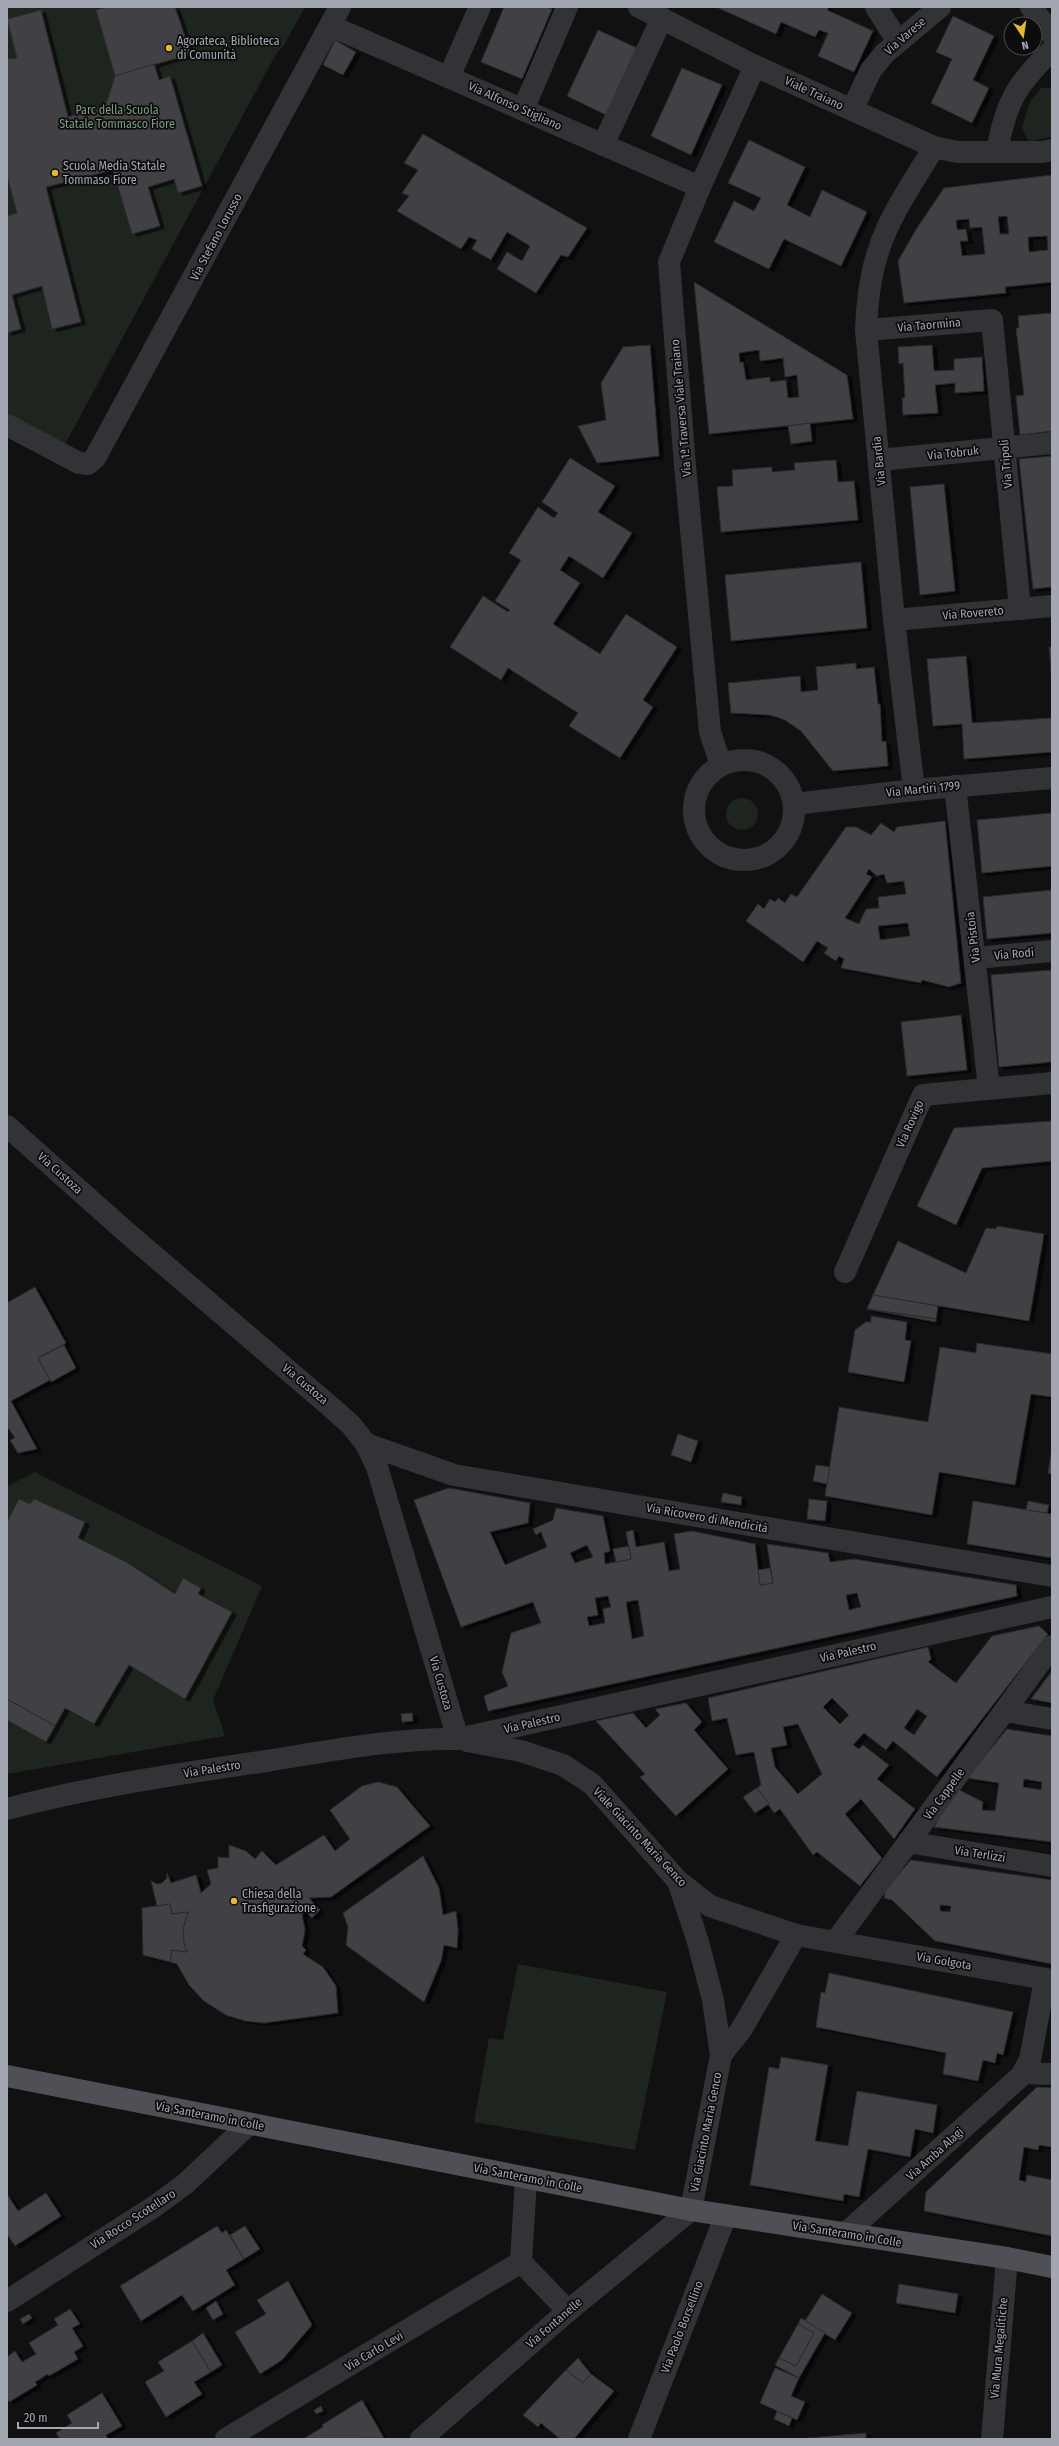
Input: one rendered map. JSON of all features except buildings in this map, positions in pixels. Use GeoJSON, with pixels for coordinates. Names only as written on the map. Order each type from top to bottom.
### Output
{"type":"FeatureCollection","features":[{"type":"Feature","properties":{"kind":"main road","name":"Via Santeramo in Colle"},"geometry":{"type":"LineString","coordinates":[[7,2076],[691,2210],[1007,2258],[1052,2267]]}},
{"type":"Feature","properties":{"kind":"street"},"geometry":{"type":"LineString","coordinates":[[449,77],[480,7]]}},
{"type":"Feature","properties":{"kind":"street"},"geometry":{"type":"LineString","coordinates":[[523,110],[567,7]]}},
{"type":"Feature","properties":{"kind":"street","name":"Viale Traiano"},"geometry":{"type":"LineString","coordinates":[[639,7],[756,66],[934,146],[957,152],[1043,152],[1052,150]]}},
{"type":"Feature","properties":{"kind":"street"},"geometry":{"type":"LineString","coordinates":[[876,7],[897,40]]}},
{"type":"Feature","properties":{"kind":"street","name":"Via Varese"},"geometry":{"type":"LineString","coordinates":[[852,110],[871,70],[897,40],[940,7]]}},
{"type":"Feature","properties":{"kind":"street"},"geometry":{"type":"LineString","coordinates":[[1031,7],[1052,34]]}},
{"type":"Feature","properties":{"kind":"street","name":"Via Alfonso Stigliano"},"geometry":{"type":"LineString","coordinates":[[336,16],[449,77],[700,187]]}},
{"type":"Feature","properties":{"kind":"street","name":"Via Stefano Lorusso"},"geometry":{"type":"LineString","coordinates":[[7,425],[79,463],[88,464],[95,458],[336,16]]}},
{"type":"Feature","properties":{"kind":"street"},"geometry":{"type":"LineString","coordinates":[[603,145],[662,18]]}},
{"type":"Feature","properties":{"kind":"street"},"geometry":{"type":"LineString","coordinates":[[997,151],[1001,127],[1010,98],[1032,69],[1052,50]]}},
{"type":"Feature","properties":{"kind":"street","name":"Via 1ª Traversa Viale Traiano"},"geometry":{"type":"LineString","coordinates":[[722,765],[710,732],[685,466],[669,262],[700,187],[756,66]]}},
{"type":"Feature","properties":{"kind":"street","name":"Via Bardia"},"geometry":{"type":"LineString","coordinates":[[914,790],[894,620],[866,330],[868,298],[879,248],[889,226],[934,146]]}},
{"type":"Feature","properties":{"kind":"street","name":"Via Taormina"},"geometry":{"type":"LineString","coordinates":[[866,330],[992,320]]}},
{"type":"Feature","properties":{"kind":"street","name":"Via Tripoli"},"geometry":{"type":"LineString","coordinates":[[992,320],[1020,609]]}},
{"type":"Feature","properties":{"kind":"street","name":"Via Tobruk"},"geometry":{"type":"LineString","coordinates":[[878,460],[1052,443]]}},
{"type":"Feature","properties":{"kind":"street","name":"Via Rovereto"},"geometry":{"type":"LineString","coordinates":[[894,620],[1052,606]]}},
{"type":"Feature","properties":{"kind":"street"},"geometry":{"type":"LineString","coordinates":[[737,760],[753,760],[768,766],[780,775],[789,788],[794,804],[793,821],[786,837],[774,849],[759,857],[748,859],[725,857],[711,848],[700,834],[694,818],[694,802],[699,787],[708,774],[722,765],[737,760]]}},
{"type":"Feature","properties":{"kind":"street","name":"Via Martiri 1799"},"geometry":{"type":"LineString","coordinates":[[794,804],[914,790],[1052,778]]}},
{"type":"Feature","properties":{"kind":"street","name":"Via Pistoia"},"geometry":{"type":"LineString","coordinates":[[955,786],[989,1088]]}},
{"type":"Feature","properties":{"kind":"street","name":"Via Rodi"},"geometry":{"type":"LineString","coordinates":[[975,958],[1052,951]]}},
{"type":"Feature","properties":{"kind":"street","name":"Via Rovigo"},"geometry":{"type":"LineString","coordinates":[[845,1272],[923,1095],[1052,1083]]}},
{"type":"Feature","properties":{"kind":"street","name":"Via Custoza"},"geometry":{"type":"LineString","coordinates":[[7,1126],[125,1232],[332,1408],[351,1425],[366,1444],[386,1492],[458,1739]]}},
{"type":"Feature","properties":{"kind":"street","name":"Via Ricovero di Mendicità"},"geometry":{"type":"LineString","coordinates":[[366,1444],[454,1475],[1052,1576]]}},
{"type":"Feature","properties":{"kind":"street","name":"Via Palestro"},"geometry":{"type":"LineString","coordinates":[[7,1809],[51,1797],[141,1780],[365,1746],[421,1739],[458,1739],[1052,1607]]}},
{"type":"Feature","properties":{"kind":"street","name":"Via Cappelle"},"geometry":{"type":"LineString","coordinates":[[836,1941],[1052,1646]]}},
{"type":"Feature","properties":{"kind":"street"},"geometry":{"type":"LineString","coordinates":[[1005,1711],[1052,1719]]}},
{"type":"Feature","properties":{"kind":"street","name":"Viale Giacinto Maria Genco"},"geometry":{"type":"LineString","coordinates":[[458,1739],[521,1751],[563,1765],[592,1784],[678,1881],[710,1906],[796,1935],[836,1941]]}},
{"type":"Feature","properties":{"kind":"street","name":"Via Terlizzi"},"geometry":{"type":"LineString","coordinates":[[908,1842],[1052,1866]]}},
{"type":"Feature","properties":{"kind":"street","name":"Via Giacinto Maria Genco"},"geometry":{"type":"LineString","coordinates":[[678,1881],[698,1942],[713,2000],[721,2055],[691,2210]]}},
{"type":"Feature","properties":{"kind":"street","name":"Via Giacinto Maria Genco"},"geometry":{"type":"LineString","coordinates":[[721,2055],[741,2030],[796,1935]]}},
{"type":"Feature","properties":{"kind":"street","name":"Via Golgota"},"geometry":{"type":"LineString","coordinates":[[836,1941],[1048,1980]]}},
{"type":"Feature","properties":{"kind":"street","name":"Via Amba Alagi"},"geometry":{"type":"LineString","coordinates":[[845,2234],[1024,2073],[1030,2060],[1048,1980]]}},
{"type":"Feature","properties":{"kind":"street"},"geometry":{"type":"LineString","coordinates":[[1024,2073],[1052,2074]]}},
{"type":"Feature","properties":{"kind":"street","name":"Via Rocco Scotellaro"},"geometry":{"type":"LineString","coordinates":[[7,2301],[173,2193],[249,2124]]}},
{"type":"Feature","properties":{"kind":"street"},"geometry":{"type":"LineString","coordinates":[[526,2178],[521,2262],[568,2311]]}},
{"type":"Feature","properties":{"kind":"street","name":"Via Fontanelle"},"geometry":{"type":"LineString","coordinates":[[421,2439],[568,2311],[691,2210]]}},
{"type":"Feature","properties":{"kind":"street","name":"Via Paolo Borsellino"},"geometry":{"type":"LineString","coordinates":[[639,2439],[726,2215]]}},
{"type":"Feature","properties":{"kind":"street","name":"Via Mura Megalitiche"},"geometry":{"type":"LineString","coordinates":[[992,2439],[1007,2258]]}},
{"type":"Feature","properties":{"kind":"street","name":"Via Carlo Levi"},"geometry":{"type":"LineString","coordinates":[[226,2439],[521,2262]]}},
{"type":"Feature","properties":{"kind":"green space","name":"Parc della Scuola Statale Tommasco Fiore"},"geometry":{"type":"Polygon","coordinates":[[[7,7],[305,7],[284,45],[276,54],[63,448],[7,418],[7,7]]]}},
{"type":"Feature","properties":{"kind":"green space"},"geometry":{"type":"Polygon","coordinates":[[[1041,88],[1052,88],[1052,137],[1029,141],[1022,128],[1030,102],[1041,88]]]}},
{"type":"Feature","properties":{"kind":"green space"},"geometry":{"type":"Polygon","coordinates":[[[742,798],[753,803],[758,814],[753,825],[742,830],[731,825],[726,814],[731,803],[742,798]]]}},
{"type":"Feature","properties":{"kind":"green space"},"geometry":{"type":"Polygon","coordinates":[[[35,1472],[262,1586],[213,1700],[225,1736],[7,1774],[7,1486],[35,1472]]]}},
{"type":"Feature","properties":{"kind":"green space"},"geometry":{"type":"Polygon","coordinates":[[[518,1964],[667,1992],[635,2150],[474,2122],[489,2038],[503,2040],[518,1964]]]}},
{"type":"Feature","properties":{"kind":"place","name":"Agorateca, Biblioteca di Comunità"},"geometry":{"type":"Point","coordinates":[169,48]}},
{"type":"Feature","properties":{"kind":"place","name":"Scuola Media Statale Tommaso Fiore"},"geometry":{"type":"Point","coordinates":[55,173]}},
{"type":"Feature","properties":{"kind":"place","name":"Chiesa della Trasfigurazione"},"geometry":{"type":"Point","coordinates":[234,1901]}}]}
